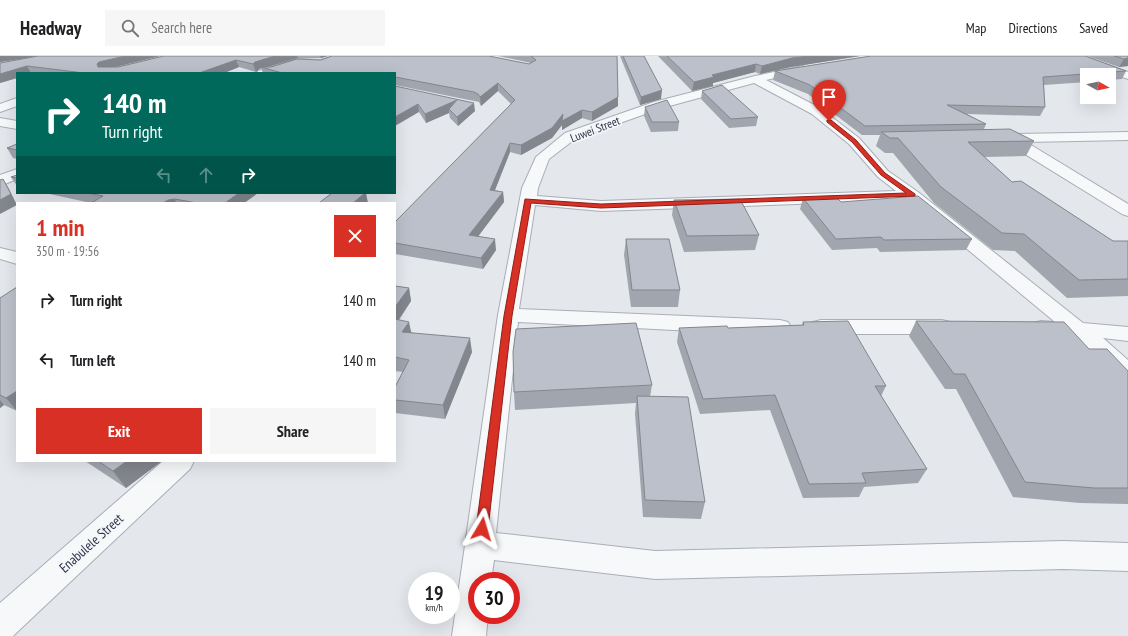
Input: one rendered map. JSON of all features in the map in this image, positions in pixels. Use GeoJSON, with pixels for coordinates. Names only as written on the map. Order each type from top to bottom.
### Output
{"type":"FeatureCollection","features":[{"type":"Feature","properties":{"kind":"street"},"geometry":{"type":"LineString","coordinates":[[265,72],[298,62],[322,63],[343,56]]}},
{"type":"Feature","properties":{"kind":"street"},"geometry":{"type":"LineString","coordinates":[[1073,56],[1128,76]]}},
{"type":"Feature","properties":{"kind":"street"},"geometry":{"type":"LineString","coordinates":[[298,62],[332,71]]}},
{"type":"Feature","properties":{"kind":"street","name":"Luwei Street"},"geometry":{"type":"LineString","coordinates":[[469,636],[508,316],[530,188],[543,158],[570,136],[658,105],[755,79],[821,66]]}},
{"type":"Feature","properties":{"kind":"street"},"geometry":{"type":"LineString","coordinates":[[755,79],[816,111],[861,141],[883,174],[912,195],[1128,372]]}},
{"type":"Feature","properties":{"kind":"street"},"geometry":{"type":"LineString","coordinates":[[0,108],[16,102]]}},
{"type":"Feature","properties":{"kind":"street"},"geometry":{"type":"LineString","coordinates":[[0,122],[16,125]]}},
{"type":"Feature","properties":{"kind":"street"},"geometry":{"type":"LineString","coordinates":[[985,139],[1128,136]]}},
{"type":"Feature","properties":{"kind":"street"},"geometry":{"type":"LineString","coordinates":[[1008,138],[1128,211]]}},
{"type":"Feature","properties":{"kind":"street"},"geometry":{"type":"LineString","coordinates":[[0,182],[16,174]]}},
{"type":"Feature","properties":{"kind":"street"},"geometry":{"type":"LineString","coordinates":[[528,200],[601,206],[912,195]]}},
{"type":"Feature","properties":{"kind":"street"},"geometry":{"type":"LineString","coordinates":[[0,253],[16,258]]}},
{"type":"Feature","properties":{"kind":"street"},"geometry":{"type":"LineString","coordinates":[[508,316],[752,327],[961,327]]}},
{"type":"Feature","properties":{"kind":"street"},"geometry":{"type":"LineString","coordinates":[[1023,327],[1077,329],[1128,334]]}},
{"type":"Feature","properties":{"kind":"street","name":"Enabulele Street"},"geometry":{"type":"LineString","coordinates":[[0,625],[180,462]]}},
{"type":"Feature","properties":{"kind":"street"},"geometry":{"type":"LineString","coordinates":[[480,544],[655,565],[1064,555],[1128,557]]}},
{"type":"Feature","properties":{"kind":"building"},"geometry":{"type":"Polygon","coordinates":[[[38,56],[125,56],[99,62],[97,64],[98,67],[118,67],[164,56],[275,56],[253,64],[236,60],[202,72],[76,72],[27,66],[0,74],[0,63],[38,56]]]}},
{"type":"Feature","properties":{"kind":"building"},"geometry":{"type":"Polygon","coordinates":[[[332,56],[489,56],[529,64],[536,60],[531,56],[617,56],[618,97],[592,112],[582,110],[562,121],[563,114],[552,128],[521,145],[510,143],[490,190],[503,192],[469,235],[495,239],[481,258],[396,243],[396,221],[515,100],[498,83],[480,97],[474,92],[396,77],[396,72],[278,72],[261,67],[271,67],[297,59],[321,60],[332,56]]]}},
{"type":"Feature","properties":{"kind":"building"},"geometry":{"type":"Polygon","coordinates":[[[623,56],[644,56],[662,90],[641,97],[623,56]]]}},
{"type":"Feature","properties":{"kind":"building"},"geometry":{"type":"Polygon","coordinates":[[[667,56],[809,56],[792,58],[762,66],[756,64],[712,75],[714,77],[694,82],[667,56]]]}},
{"type":"Feature","properties":{"kind":"building"},"geometry":{"type":"Polygon","coordinates":[[[871,56],[1085,56],[1126,71],[1116,72],[1116,68],[1080,68],[1080,74],[1043,77],[1045,107],[947,105],[986,124],[865,126],[810,85],[775,71],[871,56]]]}},
{"type":"Feature","properties":{"kind":"building"},"geometry":{"type":"Polygon","coordinates":[[[1114,56],[1128,56],[1128,58],[1124,59],[1114,56]]]}},
{"type":"Feature","properties":{"kind":"building"},"geometry":{"type":"Polygon","coordinates":[[[722,85],[758,117],[731,119],[702,91],[722,85]]]}},
{"type":"Feature","properties":{"kind":"building"},"geometry":{"type":"Polygon","coordinates":[[[396,86],[474,103],[457,117],[449,109],[457,100],[425,114],[418,104],[396,116],[396,86]]]}},
{"type":"Feature","properties":{"kind":"building"},"geometry":{"type":"Polygon","coordinates":[[[667,100],[679,122],[652,122],[645,107],[667,100]]]}},
{"type":"Feature","properties":{"kind":"building"},"geometry":{"type":"Polygon","coordinates":[[[1010,129],[1034,141],[968,142],[1012,182],[1021,181],[1113,241],[1128,241],[1128,279],[1079,280],[1024,234],[1002,233],[941,187],[898,138],[890,138],[881,132],[1010,129]]]}},
{"type":"Feature","properties":{"kind":"building"},"geometry":{"type":"Polygon","coordinates":[[[16,144],[16,150],[7,148],[16,144]]]}},
{"type":"Feature","properties":{"kind":"building"},"geometry":{"type":"Polygon","coordinates":[[[3,179],[11,194],[0,200],[0,180],[3,179]]]}},
{"type":"Feature","properties":{"kind":"building"},"geometry":{"type":"Polygon","coordinates":[[[93,194],[238,194],[226,202],[192,202],[175,199],[165,202],[93,202],[103,196],[93,194]]]}},
{"type":"Feature","properties":{"kind":"building"},"geometry":{"type":"Polygon","coordinates":[[[331,194],[364,194],[354,202],[320,202],[331,194]]]}},
{"type":"Feature","properties":{"kind":"building"},"geometry":{"type":"Polygon","coordinates":[[[918,196],[972,239],[884,240],[881,237],[836,239],[803,198],[836,197],[841,202],[918,196]]]}},
{"type":"Feature","properties":{"kind":"building"},"geometry":{"type":"Polygon","coordinates":[[[740,199],[759,235],[687,236],[674,200],[740,199]]]}},
{"type":"Feature","properties":{"kind":"building"},"geometry":{"type":"Polygon","coordinates":[[[626,239],[669,239],[680,290],[632,290],[626,239]]]}},
{"type":"Feature","properties":{"kind":"building"},"geometry":{"type":"Polygon","coordinates":[[[396,286],[409,288],[396,306],[396,286]]]}},
{"type":"Feature","properties":{"kind":"building"},"geometry":{"type":"Polygon","coordinates":[[[16,288],[16,392],[6,398],[0,395],[0,298],[16,288]]]}},
{"type":"Feature","properties":{"kind":"building"},"geometry":{"type":"Polygon","coordinates":[[[396,319],[409,322],[402,332],[470,338],[443,405],[396,400],[396,385],[409,360],[396,357],[396,319]]]}},
{"type":"Feature","properties":{"kind":"building"},"geometry":{"type":"Polygon","coordinates":[[[848,321],[886,386],[875,386],[927,469],[862,473],[866,483],[809,484],[775,395],[703,399],[679,328],[804,325],[803,322],[848,321]]]}},
{"type":"Feature","properties":{"kind":"building"},"geometry":{"type":"Polygon","coordinates":[[[916,321],[1064,322],[1089,349],[1107,349],[1128,371],[1128,488],[1094,488],[1025,482],[965,374],[954,374],[916,321]]]}},
{"type":"Feature","properties":{"kind":"building"},"geometry":{"type":"Polygon","coordinates":[[[636,323],[652,385],[514,392],[513,352],[516,329],[636,323]]]}},
{"type":"Feature","properties":{"kind":"building"},"geometry":{"type":"Polygon","coordinates":[[[637,396],[688,397],[705,502],[645,500],[637,396]]]}},
{"type":"Feature","properties":{"kind":"building"},"geometry":{"type":"Polygon","coordinates":[[[100,462],[126,462],[113,471],[100,462]]]}},
{"type":"Feature","properties":{"kind":"route"},"geometry":{"type":"LineString","coordinates":[[482,529],[508,316],[528,200],[601,206],[912,195],[883,174],[854,141],[829,121]]}}]}
